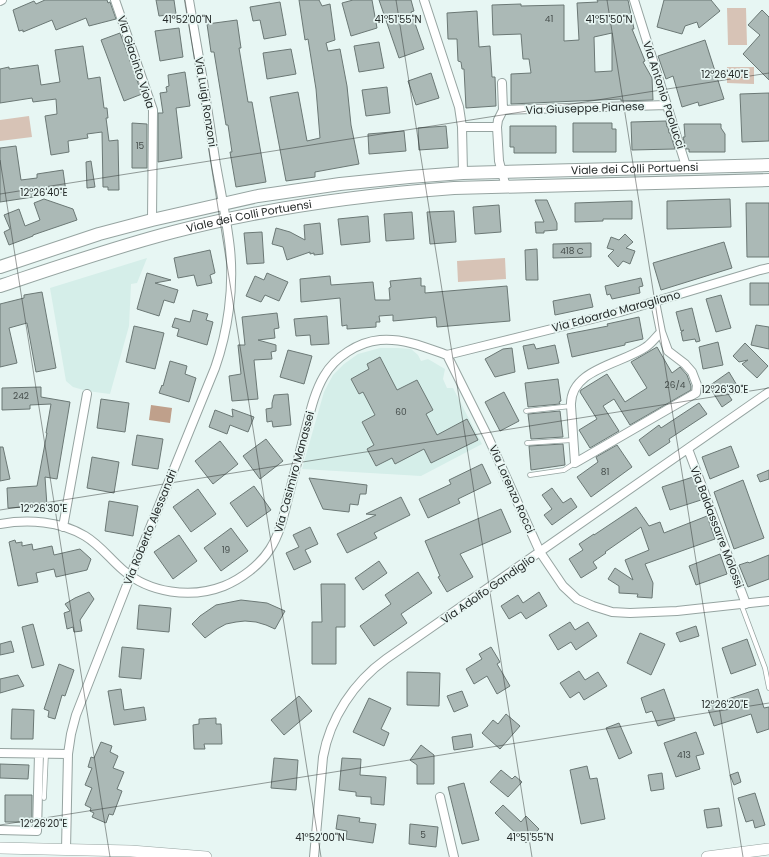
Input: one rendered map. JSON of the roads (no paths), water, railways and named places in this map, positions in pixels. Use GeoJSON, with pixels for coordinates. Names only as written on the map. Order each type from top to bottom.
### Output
{"type":"FeatureCollection","features":[{"type":"Feature","properties":{"kind":"main road","name":"Viale dei Colli Portuensi"},"geometry":{"type":"LineString","coordinates":[[0,267],[99,234],[152,220],[258,196],[340,184],[463,172],[769,165]]}},
{"type":"Feature","properties":{"kind":"main road","name":"Viale dei Colli Portuensi"},"geometry":{"type":"LineString","coordinates":[[0,286],[103,251],[174,232],[226,220],[321,202],[454,188],[769,180]]}},
{"type":"Feature","properties":{"kind":"street","name":"Via Giacinto Viola"},"geometry":{"type":"LineString","coordinates":[[115,0],[153,110],[152,220]]}},
{"type":"Feature","properties":{"kind":"street","name":"Via Luigi Ronzoni"},"geometry":{"type":"LineString","coordinates":[[189,0],[207,102],[222,204]]}},
{"type":"Feature","properties":{"kind":"street"},"geometry":{"type":"LineString","coordinates":[[427,0],[424,0],[457,98],[462,127],[463,172]]}},
{"type":"Feature","properties":{"kind":"street","name":"Via Antonio Paolucci"},"geometry":{"type":"LineString","coordinates":[[634,0],[686,166]]}},
{"type":"Feature","properties":{"kind":"street"},"geometry":{"type":"LineString","coordinates":[[502,83],[503,110],[498,120],[497,127],[499,162],[506,187]]}},
{"type":"Feature","properties":{"kind":"street","name":"Via Giuseppe Pianese"},"geometry":{"type":"LineString","coordinates":[[503,110],[667,105]]}},
{"type":"Feature","properties":{"kind":"street"},"geometry":{"type":"LineString","coordinates":[[462,127],[497,127]]}},
{"type":"Feature","properties":{"kind":"street","name":"Via Roberto Alessandri"},"geometry":{"type":"LineString","coordinates":[[66,850],[68,754],[76,715],[130,576],[222,348],[227,318],[230,250],[222,204]]}},
{"type":"Feature","properties":{"kind":"street","name":"Via Edoardo Maragliano"},"geometry":{"type":"LineString","coordinates":[[447,355],[620,312],[769,268]]}},
{"type":"Feature","properties":{"kind":"street"},"geometry":{"type":"LineString","coordinates":[[655,302],[661,332],[670,354],[685,364],[692,372],[697,385],[696,393],[575,463],[570,399],[573,392],[587,376],[645,348],[661,332]]}},
{"type":"Feature","properties":{"kind":"street","name":"Via Casimiro Manassei"},"geometry":{"type":"LineString","coordinates":[[0,524],[30,521],[63,527],[91,540],[130,576],[156,588],[180,592],[197,592],[224,586],[241,576],[265,556],[278,534],[312,405],[319,384],[330,367],[342,356],[356,347],[380,340],[407,342],[447,355]]}},
{"type":"Feature","properties":{"kind":"street","name":"Via Lorenzo Rocci"},"geometry":{"type":"LineString","coordinates":[[447,355],[488,437],[540,552],[557,579],[570,593],[583,602],[612,612],[630,613],[677,611],[769,602]]}},
{"type":"Feature","properties":{"kind":"street","name":"Via Adolfo Gandiglio"},"geometry":{"type":"LineString","coordinates":[[314,857],[325,748],[337,716],[353,691],[376,666],[769,392]]}},
{"type":"Feature","properties":{"kind":"street"},"geometry":{"type":"LineString","coordinates":[[63,527],[87,394]]}},
{"type":"Feature","properties":{"kind":"street","name":"Via Baldassarre Molossi"},"geometry":{"type":"LineString","coordinates":[[688,449],[744,604]]}},
{"type":"Feature","properties":{"kind":"street"},"geometry":{"type":"LineString","coordinates":[[0,753],[68,754]]}},
{"type":"Feature","properties":{"kind":"street"},"geometry":{"type":"LineString","coordinates":[[0,830],[37,831],[42,754]]}},
{"type":"Feature","properties":{"kind":"street"},"geometry":{"type":"LineString","coordinates":[[440,797],[454,857]]}},
{"type":"Feature","properties":{"kind":"street"},"geometry":{"type":"LineString","coordinates":[[0,848],[206,857]]}},
{"type":"Feature","properties":{"kind":"street"},"geometry":{"type":"LineString","coordinates":[[707,857],[769,849]]}},
{"type":"Feature","properties":{"kind":"lane"},"geometry":{"type":"LineString","coordinates":[[526,411],[571,406]]}},
{"type":"Feature","properties":{"kind":"lane"},"geometry":{"type":"LineString","coordinates":[[527,443],[573,440]]}},
{"type":"Feature","properties":{"kind":"lane"},"geometry":{"type":"LineString","coordinates":[[530,476],[564,470],[575,463]]}},
{"type":"Feature","properties":{"kind":"lane"},"geometry":{"type":"LineString","coordinates":[[744,604],[765,668],[769,688]]}},
{"type":"Feature","properties":{"kind":"lane"},"geometry":{"type":"LineString","coordinates":[[42,754],[44,798]]}}]}
